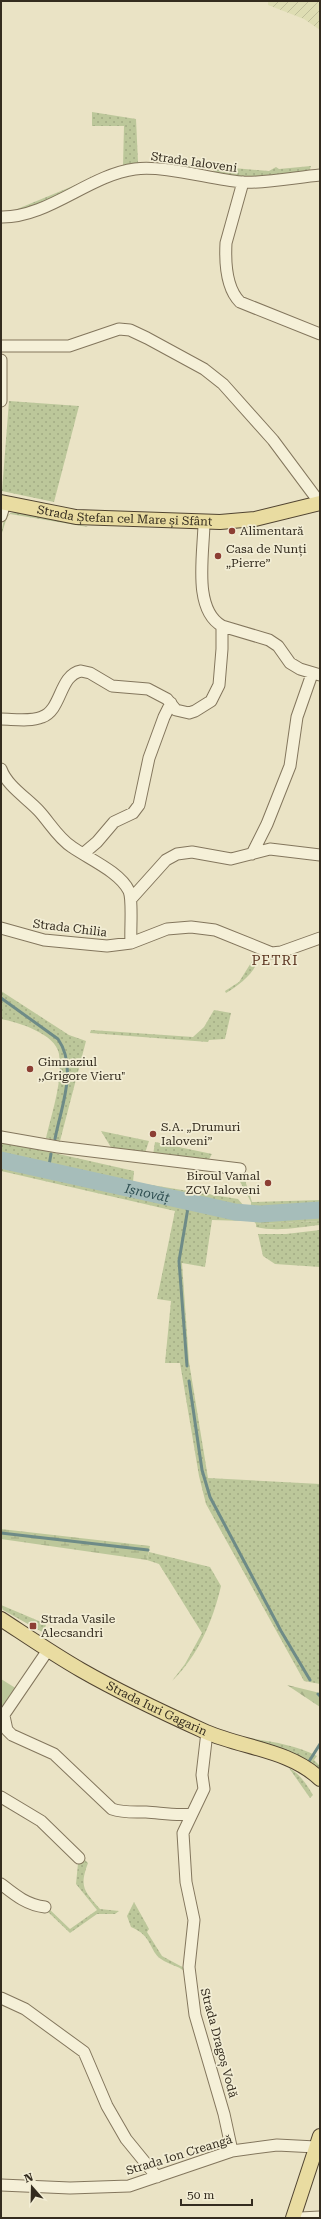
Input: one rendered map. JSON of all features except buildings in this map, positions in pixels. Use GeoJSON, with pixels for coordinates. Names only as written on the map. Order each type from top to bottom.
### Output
{"type":"FeatureCollection","features":[{"type":"Feature","properties":{"kind":"main road","name":"Strada Ștefan cel Mare și Sfânt"},"geometry":{"type":"LineString","coordinates":[[2,507],[76,517],[234,522],[254,519],[320,503]]}},
{"type":"Feature","properties":{"kind":"main road","name":"Strada Iuri Gagarin"},"geometry":{"type":"LineString","coordinates":[[1,1619],[48,1650],[122,1692],[207,1732],[241,1745],[285,1758],[303,1766],[320,1779]]}},
{"type":"Feature","properties":{"kind":"main road"},"geometry":{"type":"LineString","coordinates":[[293,2218],[318,2141]]}},
{"type":"Feature","properties":{"kind":"street","name":"Strada Ialoveni"},"geometry":{"type":"LineString","coordinates":[[1,217],[12,217],[30,213],[79,190],[135,169],[159,170],[243,182],[320,175]]}},
{"type":"Feature","properties":{"kind":"street"},"geometry":{"type":"LineString","coordinates":[[243,182],[226,243],[225,253],[232,292],[240,302],[320,334]]}},
{"type":"Feature","properties":{"kind":"street"},"geometry":{"type":"LineString","coordinates":[[1,346],[69,346],[119,329],[130,330],[147,338],[204,369],[223,384],[273,440],[320,503]]}},
{"type":"Feature","properties":{"kind":"street"},"geometry":{"type":"LineString","coordinates":[[1,360],[1,401]]}},
{"type":"Feature","properties":{"kind":"street"},"geometry":{"type":"LineString","coordinates":[[204,522],[202,584],[204,603],[209,615],[214,621],[222,626],[269,640],[278,646],[290,663],[316,674],[297,717],[290,766],[267,824],[252,854]]}},
{"type":"Feature","properties":{"kind":"street"},"geometry":{"type":"LineString","coordinates":[[1,719],[39,718],[46,715],[52,709],[70,678],[81,671],[90,673],[112,686],[148,689],[171,703],[176,710],[189,713],[203,707],[211,701],[219,685],[221,672],[222,626]]}},
{"type":"Feature","properties":{"kind":"street"},"geometry":{"type":"LineString","coordinates":[[84,853],[97,842],[114,822],[133,813],[139,805],[149,758],[164,717],[171,703]]}},
{"type":"Feature","properties":{"kind":"street"},"geometry":{"type":"LineString","coordinates":[[1,769],[5,778],[39,811],[64,840],[123,882],[131,899],[129,922],[131,943]]}},
{"type":"Feature","properties":{"kind":"street"},"geometry":{"type":"LineString","coordinates":[[131,899],[166,860],[178,854],[192,852],[230,860],[270,849],[320,854]]}},
{"type":"Feature","properties":{"kind":"street","name":"Strada Chilia"},"geometry":{"type":"LineString","coordinates":[[1,928],[44,940],[107,946],[131,943],[167,929],[191,927],[215,930],[272,953],[280,952],[320,938]]}},
{"type":"Feature","properties":{"kind":"street"},"geometry":{"type":"LineString","coordinates":[[1,1137],[58,1147],[240,1169]]}},
{"type":"Feature","properties":{"kind":"street"},"geometry":{"type":"LineString","coordinates":[[48,1650],[2,1717],[7,1730],[12,1735],[54,1754],[112,1809],[121,1812],[148,1812],[169,1816],[192,1814]]}},
{"type":"Feature","properties":{"kind":"street","name":"Strada Dragoș Vodă"},"geometry":{"type":"LineString","coordinates":[[207,1732],[202,1775],[204,1789],[183,1833],[186,1882],[194,1920],[189,1966],[190,1984],[195,2015],[224,2114],[232,2151]]}},
{"type":"Feature","properties":{"kind":"street"},"geometry":{"type":"LineString","coordinates":[[1,1797],[41,1821],[79,1858]]}},
{"type":"Feature","properties":{"kind":"street"},"geometry":{"type":"LineString","coordinates":[[1,1884],[17,1897],[33,1905],[45,1907]]}},
{"type":"Feature","properties":{"kind":"street"},"geometry":{"type":"LineString","coordinates":[[1,1998],[25,2009],[84,2052],[107,2106],[126,2139],[157,2177]]}},
{"type":"Feature","properties":{"kind":"street","name":"Strada Ion Creangă"},"geometry":{"type":"LineString","coordinates":[[1,2185],[105,2188],[130,2186],[232,2151],[318,2141]]}},
{"type":"Feature","properties":{"kind":"street"},"geometry":{"type":"LineString","coordinates":[[300,2218],[320,2217]]}},
{"type":"Feature","properties":{"kind":"green space"},"geometry":{"type":"Polygon","coordinates":[[[268,1],[320,1],[320,30],[304,19],[268,5],[268,1]]]}},
{"type":"Feature","properties":{"kind":"green space"},"geometry":{"type":"Polygon","coordinates":[[[92,112],[136,119],[138,162],[203,166],[201,169],[133,164],[103,176],[100,173],[123,166],[124,126],[92,126],[92,112]]]}},
{"type":"Feature","properties":{"kind":"green space"},"geometry":{"type":"Polygon","coordinates":[[[211,166],[269,171],[276,167],[279,169],[311,166],[309,173],[241,177],[216,175],[211,166]]]}},
{"type":"Feature","properties":{"kind":"green space"},"geometry":{"type":"Polygon","coordinates":[[[90,175],[91,180],[28,211],[1,214],[1,211],[10,212],[90,179],[90,175]]]}},
{"type":"Feature","properties":{"kind":"green space"},"geometry":{"type":"Polygon","coordinates":[[[9,401],[79,406],[54,502],[2,491],[9,401]]]}},
{"type":"Feature","properties":{"kind":"green space"},"geometry":{"type":"Polygon","coordinates":[[[18,512],[88,527],[10,514],[7,517],[1,536],[4,518],[11,513],[18,512]]]}},
{"type":"Feature","properties":{"kind":"green space"},"geometry":{"type":"Polygon","coordinates":[[[259,956],[251,973],[226,993],[225,991],[239,982],[254,958],[259,956]]]}},
{"type":"Feature","properties":{"kind":"green space"},"geometry":{"type":"Polygon","coordinates":[[[1,991],[69,1035],[86,1041],[60,1141],[46,1138],[60,1075],[59,1054],[56,1047],[44,1035],[26,1026],[1,1019],[1,991]]]}},
{"type":"Feature","properties":{"kind":"green space"},"geometry":{"type":"Polygon","coordinates":[[[214,1010],[231,1013],[225,1039],[209,1040],[208,1042],[90,1033],[91,1030],[193,1037],[204,1027],[214,1010]]]}},
{"type":"Feature","properties":{"kind":"green space"},"geometry":{"type":"Polygon","coordinates":[[[101,1131],[149,1141],[145,1153],[112,1149],[101,1131]]]}},
{"type":"Feature","properties":{"kind":"green space"},"geometry":{"type":"Polygon","coordinates":[[[1,1141],[134,1171],[133,1182],[238,1199],[244,1206],[244,1221],[212,1220],[205,1267],[182,1263],[189,1362],[208,1478],[320,1484],[320,1684],[304,1681],[206,1504],[199,1476],[180,1363],[165,1363],[171,1301],[157,1299],[175,1211],[1,1171],[1,1141]]]}},
{"type":"Feature","properties":{"kind":"green space"},"geometry":{"type":"Polygon","coordinates":[[[155,1142],[212,1154],[208,1161],[153,1155],[155,1142]]]}},
{"type":"Feature","properties":{"kind":"green space"},"geometry":{"type":"Polygon","coordinates":[[[237,1176],[244,1177],[252,1202],[320,1200],[320,1206],[251,1209],[251,1202],[237,1176]]]}},
{"type":"Feature","properties":{"kind":"green space"},"geometry":{"type":"Polygon","coordinates":[[[320,1206],[320,1221],[256,1224],[253,1220],[251,1209],[320,1206]]]}},
{"type":"Feature","properties":{"kind":"green space"},"geometry":{"type":"Polygon","coordinates":[[[320,1221],[320,1225],[288,1229],[256,1227],[256,1224],[320,1221]]]}},
{"type":"Feature","properties":{"kind":"green space"},"geometry":{"type":"Polygon","coordinates":[[[320,1230],[320,1267],[275,1264],[263,1256],[258,1234],[286,1234],[320,1230]]]}},
{"type":"Feature","properties":{"kind":"green space"},"geometry":{"type":"Polygon","coordinates":[[[1,1529],[150,1546],[147,1560],[1,1539],[1,1529]]]}},
{"type":"Feature","properties":{"kind":"green space"},"geometry":{"type":"Polygon","coordinates":[[[149,1552],[210,1567],[221,1586],[214,1612],[197,1649],[190,1661],[172,1681],[185,1664],[202,1633],[159,1564],[147,1560],[149,1552]]]}},
{"type":"Feature","properties":{"kind":"green space"},"geometry":{"type":"Polygon","coordinates":[[[1,1605],[46,1624],[44,1633],[3,1610],[1,1605]]]}},
{"type":"Feature","properties":{"kind":"green space"},"geometry":{"type":"Polygon","coordinates":[[[1,1679],[17,1689],[1,1711],[1,1679]]]}},
{"type":"Feature","properties":{"kind":"green space"},"geometry":{"type":"Polygon","coordinates":[[[287,1685],[320,1693],[320,1707],[287,1685]]]}},
{"type":"Feature","properties":{"kind":"green space"},"geometry":{"type":"Polygon","coordinates":[[[250,1738],[309,1752],[317,1756],[314,1760],[320,1766],[320,1772],[249,1742],[250,1738]]]}},
{"type":"Feature","properties":{"kind":"green space"},"geometry":{"type":"Polygon","coordinates":[[[289,1768],[297,1773],[306,1784],[313,1795],[310,1798],[289,1768]]]}},
{"type":"Feature","properties":{"kind":"green space"},"geometry":{"type":"Polygon","coordinates":[[[81,1856],[88,1863],[85,1871],[84,1883],[90,1898],[100,1909],[119,1911],[115,1914],[97,1914],[70,1933],[46,1910],[48,1908],[70,1929],[97,1910],[76,1884],[78,1863],[81,1856]]]}},
{"type":"Feature","properties":{"kind":"green space"},"geometry":{"type":"Polygon","coordinates":[[[134,1902],[149,1929],[147,1932],[162,1956],[186,1969],[185,1972],[157,1956],[147,1939],[131,1927],[127,1916],[134,1902]]]}},
{"type":"Feature","properties":{"kind":"waterway"},"geometry":{"type":"LineString","coordinates":[[1,998],[58,1039],[64,1050],[67,1062],[66,1088],[55,1139]]}},
{"type":"Feature","properties":{"kind":"waterway"},"geometry":{"type":"LineString","coordinates":[[48,1171],[51,1154]]}},
{"type":"Feature","properties":{"kind":"waterway","name":"Ișnovăț"},"geometry":{"type":"LineString","coordinates":[[1,1160],[235,1212],[260,1214],[320,1210]]}},
{"type":"Feature","properties":{"kind":"waterway"},"geometry":{"type":"LineString","coordinates":[[187,1366],[179,1261],[189,1202]]}},
{"type":"Feature","properties":{"kind":"waterway"},"geometry":{"type":"LineString","coordinates":[[189,1381],[202,1470],[210,1497],[281,1631],[310,1680]]}},
{"type":"Feature","properties":{"kind":"waterway"},"geometry":{"type":"LineString","coordinates":[[1,1533],[148,1550]]}},
{"type":"Feature","properties":{"kind":"waterway"},"geometry":{"type":"LineString","coordinates":[[308,1763],[320,1744]]}},
{"type":"Feature","properties":{"kind":"place","name":"Alimentară"},"geometry":{"type":"Point","coordinates":[232,531]}},
{"type":"Feature","properties":{"kind":"place","name":"Casa de Nunți „Pierre”"},"geometry":{"type":"Point","coordinates":[218,556]}},
{"type":"Feature","properties":{"kind":"place","name":"Gimnaziul ,,Grigore Vieru\""},"geometry":{"type":"Point","coordinates":[30,1069]}},
{"type":"Feature","properties":{"kind":"place","name":"S.A. „Drumuri Ialoveni”"},"geometry":{"type":"Point","coordinates":[153,1134]}},
{"type":"Feature","properties":{"kind":"place","name":"Biroul Vamal ZCV Ialoveni"},"geometry":{"type":"Point","coordinates":[268,1183]}},
{"type":"Feature","properties":{"kind":"place","name":"Strada Vasile Alecsandri"},"geometry":{"type":"Point","coordinates":[33,1626]}},
{"type":"Feature","properties":{"kind":"district","name":"PETRI"},"geometry":{"type":"Point","coordinates":[275,960]}}]}
